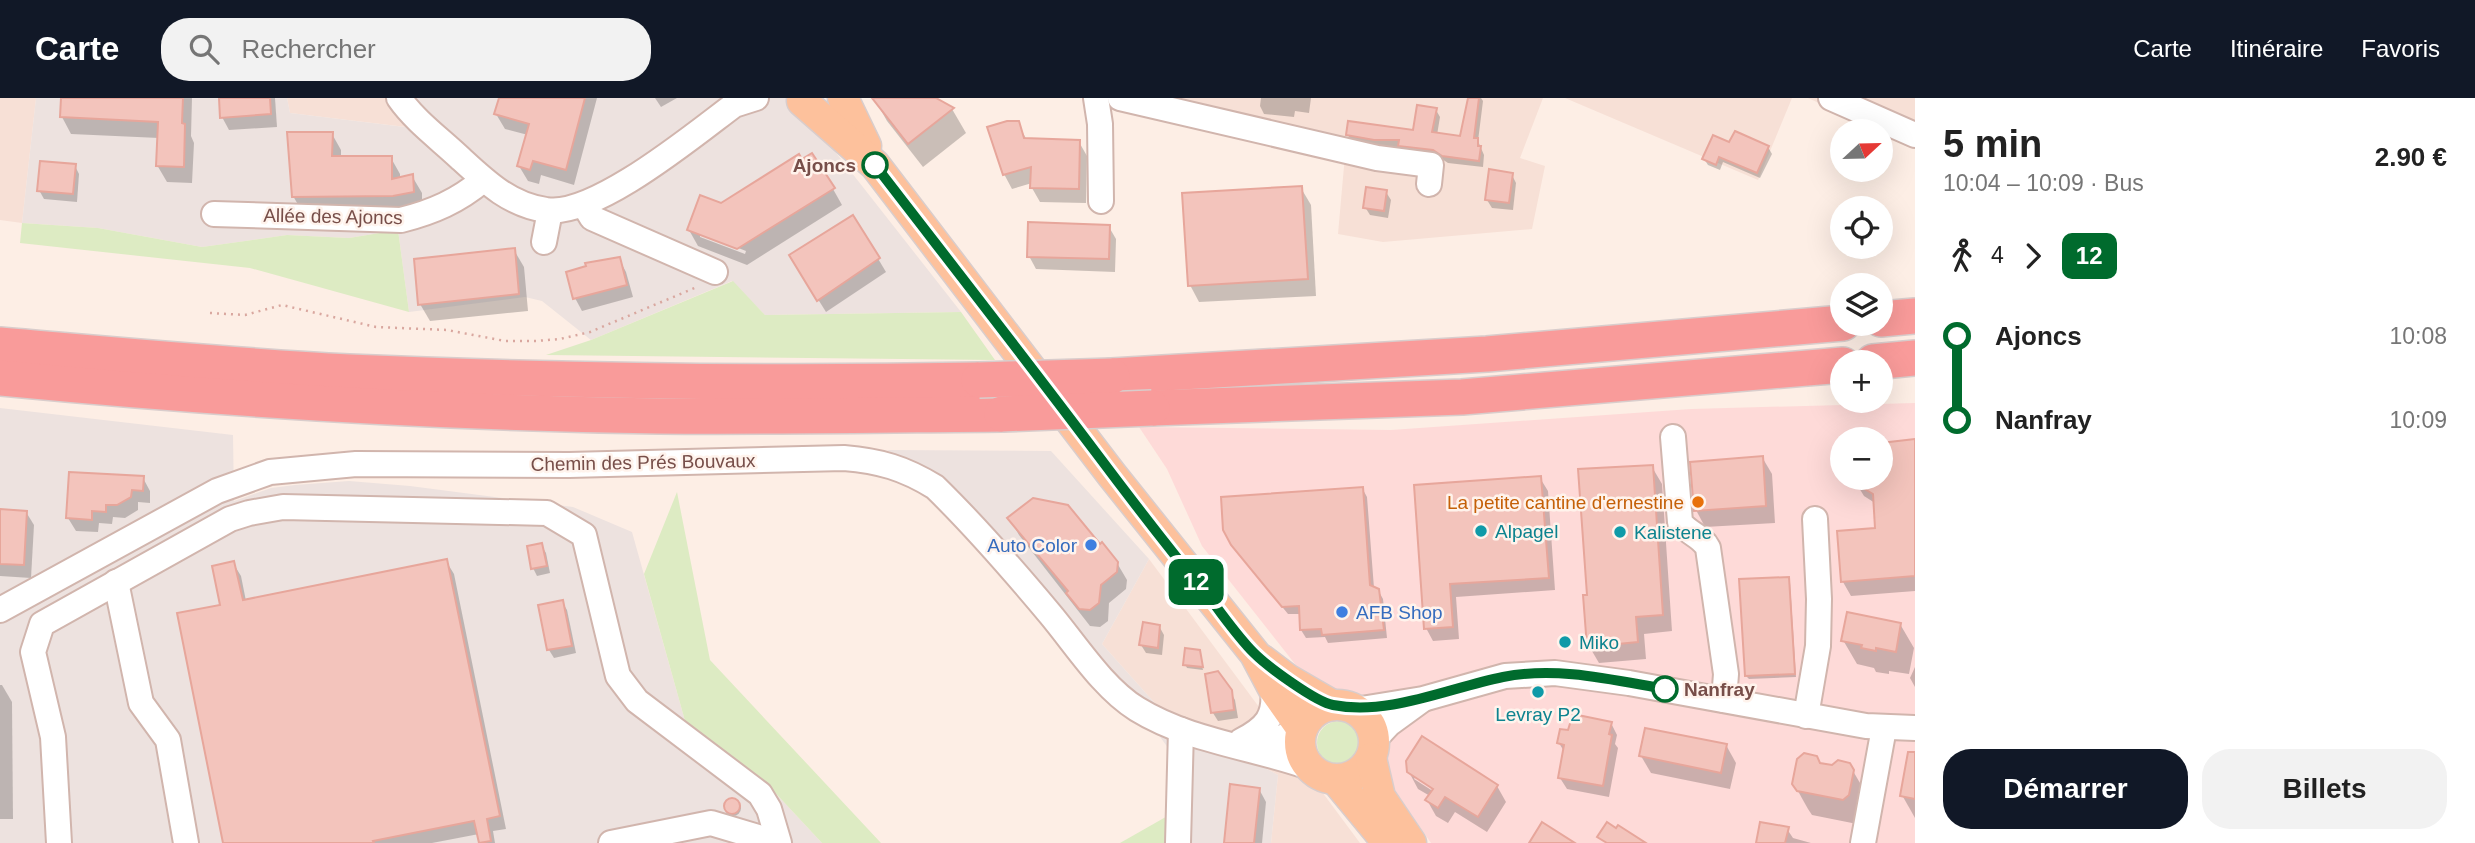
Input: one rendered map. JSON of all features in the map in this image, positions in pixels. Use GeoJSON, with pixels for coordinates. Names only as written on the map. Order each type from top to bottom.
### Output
{"type":"FeatureCollection","features":[{"type":"Feature","properties":{"kind":"highway"},"geometry":{"type":"LineString","coordinates":[[1893,319],[1915,316]]}},
{"type":"Feature","properties":{"kind":"highway"},"geometry":{"type":"LineString","coordinates":[[0,345],[374,373],[644,382],[796,383],[1112,376],[1487,355],[1830,324]]}},
{"type":"Feature","properties":{"kind":"highway"},"geometry":{"type":"LineString","coordinates":[[1893,360],[1915,358]]}},
{"type":"Feature","properties":{"kind":"highway"},"geometry":{"type":"LineString","coordinates":[[0,378],[346,405],[658,416],[1002,414],[1462,397],[1830,366]]}},
{"type":"Feature","properties":{"kind":"main road"},"geometry":{"type":"LineString","coordinates":[[843,98],[875,165],[1112,475],[1255,654],[1273,688],[1302,731]]}},
{"type":"Feature","properties":{"kind":"main road"},"geometry":{"type":"LineString","coordinates":[[798,99],[875,165]]}},
{"type":"Feature","properties":{"kind":"main road"},"geometry":{"type":"LineString","coordinates":[[1255,654],[1287,679],[1365,718],[1372,728],[1380,797],[1411,843]]}},
{"type":"Feature","properties":{"kind":"main road"},"geometry":{"type":"LineString","coordinates":[[1344,708],[1314,713],[1302,731],[1302,756],[1309,767],[1316,774],[1336,780],[1347,779],[1357,774],[1373,749]]}},
{"type":"Feature","properties":{"kind":"main road"},"geometry":{"type":"LineString","coordinates":[[1336,780],[1388,843]]}},
{"type":"Feature","properties":{"kind":"street"},"geometry":{"type":"LineString","coordinates":[[399,98],[483,180],[503,195],[518,203],[550,211],[584,205],[599,198],[629,180],[742,100]]}},
{"type":"Feature","properties":{"kind":"street"},"geometry":{"type":"LineString","coordinates":[[1096,98],[1100,124],[1101,201]]}},
{"type":"Feature","properties":{"kind":"street"},"geometry":{"type":"LineString","coordinates":[[1120,98],[1377,158],[1431,166],[1429,184]]}},
{"type":"Feature","properties":{"kind":"street"},"geometry":{"type":"LineString","coordinates":[[1831,98],[1915,135]]}},
{"type":"Feature","properties":{"kind":"street","name":"Allée des Ajoncs"},"geometry":{"type":"LineString","coordinates":[[214,214],[401,220],[446,205],[464,196],[483,180]]}},
{"type":"Feature","properties":{"kind":"street"},"geometry":{"type":"LineString","coordinates":[[584,205],[592,218],[715,272]]}},
{"type":"Feature","properties":{"kind":"street"},"geometry":{"type":"LineString","coordinates":[[544,242],[550,211]]}},
{"type":"Feature","properties":{"kind":"street"},"geometry":{"type":"LineString","coordinates":[[1673,437],[1680,522],[1685,529],[1705,542],[1708,550],[1726,677],[1724,700]]}},
{"type":"Feature","properties":{"kind":"street","name":"Chemin des Prés Bouvaux"},"geometry":{"type":"LineString","coordinates":[[0,610],[217,491],[270,472],[356,464],[569,465],[820,458],[877,460],[935,487],[1040,603],[1111,687],[1139,710],[1181,730],[1209,739]]}},
{"type":"Feature","properties":{"kind":"street"},"geometry":{"type":"LineString","coordinates":[[59,843],[53,737],[33,652],[41,624],[230,519],[283,507],[547,513],[584,535],[618,676],[637,701],[760,794],[769,809],[778,843]]}},
{"type":"Feature","properties":{"kind":"street"},"geometry":{"type":"LineString","coordinates":[[1806,716],[1818,646],[1819,599],[1815,519]]}},
{"type":"Feature","properties":{"kind":"street"},"geometry":{"type":"LineString","coordinates":[[116,582],[141,703],[169,740],[186,843]]}},
{"type":"Feature","properties":{"kind":"street"},"geometry":{"type":"LineString","coordinates":[[1344,708],[1409,704],[1504,676],[1555,673],[1591,676],[1806,716],[1885,728],[1915,728]]}},
{"type":"Feature","properties":{"kind":"street"},"geometry":{"type":"LineString","coordinates":[[1238,743],[1258,733],[1269,720],[1274,702],[1273,688]]}},
{"type":"Feature","properties":{"kind":"street"},"geometry":{"type":"LineString","coordinates":[[1373,749],[1409,704]]}},
{"type":"Feature","properties":{"kind":"street"},"geometry":{"type":"LineString","coordinates":[[1863,843],[1885,728]]}},
{"type":"Feature","properties":{"kind":"street"},"geometry":{"type":"LineString","coordinates":[[1178,843],[1181,730]]}},
{"type":"Feature","properties":{"kind":"street"},"geometry":{"type":"LineString","coordinates":[[1209,739],[1264,743],[1302,731]]}},
{"type":"Feature","properties":{"kind":"street"},"geometry":{"type":"LineString","coordinates":[[1209,739],[1279,756],[1309,767]]}},
{"type":"Feature","properties":{"kind":"street"},"geometry":{"type":"LineString","coordinates":[[611,843],[711,823],[778,843]]}},
{"type":"Feature","properties":{"kind":"path"},"geometry":{"type":"LineString","coordinates":[[211,313],[246,315],[282,306],[376,327],[447,330],[505,341],[536,341],[590,332],[706,283],[715,272]]}},
{"type":"Feature","properties":{"kind":"shaded area"},"geometry":{"type":"Polygon","coordinates":[[[0,98],[36,98],[22,223],[0,220],[0,98]]]}},
{"type":"Feature","properties":{"kind":"shaded area"},"geometry":{"type":"Polygon","coordinates":[[[36,98],[287,98],[290,113],[405,127],[385,98],[793,98],[961,312],[765,315],[732,281],[591,340],[542,301],[525,297],[409,312],[398,230],[349,238],[287,235],[202,247],[98,228],[22,223],[36,98]]]}},
{"type":"Feature","properties":{"kind":"shaded area"},"geometry":{"type":"Polygon","coordinates":[[[287,98],[385,98],[406,127],[290,113],[287,98]]]}},
{"type":"Feature","properties":{"kind":"shaded area"},"geometry":{"type":"Polygon","coordinates":[[[1154,98],[1543,98],[1520,158],[1545,166],[1532,229],[1383,242],[1338,234],[1346,144],[1154,98]]]}},
{"type":"Feature","properties":{"kind":"shaded area"},"geometry":{"type":"Polygon","coordinates":[[[1565,98],[1792,98],[1758,180],[1565,98]]]}},
{"type":"Feature","properties":{"kind":"shaded area"},"geometry":{"type":"Polygon","coordinates":[[[1808,98],[1915,98],[1915,148],[1894,138],[1894,119],[1853,119],[1808,98]]]}},
{"type":"Feature","properties":{"kind":"shaded area"},"geometry":{"type":"Polygon","coordinates":[[[1915,403],[1915,843],[1431,843],[1395,791],[1202,546],[1167,469],[1139,427],[1391,430],[1691,409],[1830,405],[1830,413],[1893,413],[1893,404],[1915,403]]]}},
{"type":"Feature","properties":{"kind":"shaded area"},"geometry":{"type":"Polygon","coordinates":[[[0,408],[233,435],[234,501],[271,488],[349,481],[573,507],[632,532],[687,728],[767,784],[822,843],[0,843],[0,408]]]}},
{"type":"Feature","properties":{"kind":"shaded area"},"geometry":{"type":"Polygon","coordinates":[[[887,450],[1051,451],[1149,559],[1102,644],[1161,710],[1278,775],[1271,843],[1171,843],[1171,752],[1132,698],[958,490],[887,450]]]}},
{"type":"Feature","properties":{"kind":"shaded area"},"geometry":{"type":"Polygon","coordinates":[[[1149,559],[1360,843],[1271,843],[1278,775],[1161,710],[1102,644],[1149,559]]]}},
{"type":"Feature","properties":{"kind":"green space"},"geometry":{"type":"Polygon","coordinates":[[[22,223],[98,228],[202,247],[287,235],[349,238],[398,230],[409,312],[250,268],[20,243],[22,223]]]}},
{"type":"Feature","properties":{"kind":"green space"},"geometry":{"type":"Polygon","coordinates":[[[733,281],[765,315],[961,312],[995,360],[546,355],[591,340],[733,281]]]}},
{"type":"Feature","properties":{"kind":"green space"},"geometry":{"type":"Polygon","coordinates":[[[677,492],[710,660],[881,843],[822,843],[767,784],[687,728],[644,574],[677,492]]]}},
{"type":"Feature","properties":{"kind":"green space"},"geometry":{"type":"Polygon","coordinates":[[[1339,721],[1354,728],[1361,743],[1354,758],[1339,765],[1324,758],[1317,743],[1324,728],[1339,721]]]}},
{"type":"Feature","properties":{"kind":"green space"},"geometry":{"type":"Polygon","coordinates":[[[1171,814],[1171,843],[1120,843],[1171,814]]]}},
{"type":"Feature","properties":{"kind":"building"},"geometry":{"type":"Polygon","coordinates":[[[61,98],[183,98],[184,167],[156,166],[158,122],[60,117],[61,98]]]}},
{"type":"Feature","properties":{"kind":"building"},"geometry":{"type":"Polygon","coordinates":[[[219,98],[270,98],[271,114],[220,118],[219,98]]]}},
{"type":"Feature","properties":{"kind":"building"},"geometry":{"type":"Polygon","coordinates":[[[499,98],[585,98],[566,170],[533,161],[530,170],[517,166],[529,124],[494,114],[499,98]]]}},
{"type":"Feature","properties":{"kind":"building"},"geometry":{"type":"Polygon","coordinates":[[[872,98],[936,98],[954,108],[908,144],[872,98]]]}},
{"type":"Feature","properties":{"kind":"building"},"geometry":{"type":"Polygon","coordinates":[[[1468,98],[1479,98],[1474,138],[1478,138],[1478,146],[1481,146],[1479,161],[1442,156],[1433,150],[1398,146],[1399,140],[1374,140],[1346,135],[1348,121],[1413,130],[1417,105],[1437,108],[1432,132],[1460,136],[1468,98]]]}},
{"type":"Feature","properties":{"kind":"building"},"geometry":{"type":"Polygon","coordinates":[[[1007,121],[1019,121],[1024,138],[1080,140],[1079,189],[1030,188],[1031,167],[1003,175],[987,127],[1007,121]]]}},
{"type":"Feature","properties":{"kind":"building"},"geometry":{"type":"Polygon","coordinates":[[[1735,131],[1769,146],[1757,173],[1719,157],[1716,165],[1702,159],[1713,135],[1729,142],[1735,131]]]}},
{"type":"Feature","properties":{"kind":"building"},"geometry":{"type":"Polygon","coordinates":[[[287,132],[333,132],[332,156],[392,156],[392,179],[413,174],[414,192],[393,196],[292,197],[287,132]]]}},
{"type":"Feature","properties":{"kind":"building"},"geometry":{"type":"Polygon","coordinates":[[[812,153],[835,188],[737,249],[687,230],[700,195],[721,203],[799,154],[802,159],[812,153]]]}},
{"type":"Feature","properties":{"kind":"building"},"geometry":{"type":"Polygon","coordinates":[[[40,161],[76,164],[73,194],[37,191],[40,161]]]}},
{"type":"Feature","properties":{"kind":"building"},"geometry":{"type":"Polygon","coordinates":[[[1489,169],[1513,173],[1509,203],[1485,200],[1489,169]]]}},
{"type":"Feature","properties":{"kind":"building"},"geometry":{"type":"Polygon","coordinates":[[[1302,186],[1308,279],[1188,286],[1182,193],[1302,186]]]}},
{"type":"Feature","properties":{"kind":"building"},"geometry":{"type":"Polygon","coordinates":[[[1366,187],[1387,190],[1384,211],[1363,208],[1366,187]]]}},
{"type":"Feature","properties":{"kind":"building"},"geometry":{"type":"Polygon","coordinates":[[[853,215],[880,258],[817,301],[789,255],[853,215]]]}},
{"type":"Feature","properties":{"kind":"building"},"geometry":{"type":"Polygon","coordinates":[[[1028,222],[1110,225],[1109,259],[1027,257],[1028,222]]]}},
{"type":"Feature","properties":{"kind":"building"},"geometry":{"type":"Polygon","coordinates":[[[515,248],[519,294],[418,305],[414,259],[515,248]]]}},
{"type":"Feature","properties":{"kind":"building"},"geometry":{"type":"Polygon","coordinates":[[[620,257],[627,285],[573,299],[566,272],[586,266],[585,263],[620,257]]]}},
{"type":"Feature","properties":{"kind":"building"},"geometry":{"type":"Polygon","coordinates":[[[1915,439],[1915,576],[1841,582],[1837,531],[1875,528],[1873,494],[1866,490],[1893,490],[1893,442],[1915,439]]]}},
{"type":"Feature","properties":{"kind":"building"},"geometry":{"type":"Polygon","coordinates":[[[1763,456],[1766,506],[1694,511],[1690,462],[1763,456]]]}},
{"type":"Feature","properties":{"kind":"building","name":"Kalistene"},"geometry":{"type":"Polygon","coordinates":[[[1653,465],[1663,615],[1636,617],[1638,642],[1587,647],[1583,595],[1587,595],[1578,469],[1653,465]]]}},
{"type":"Feature","properties":{"kind":"building"},"geometry":{"type":"Polygon","coordinates":[[[69,472],[144,476],[143,491],[132,490],[131,497],[117,505],[106,505],[106,512],[92,511],[92,520],[66,518],[69,472]]]}},
{"type":"Feature","properties":{"kind":"building","name":"Alpagel"},"geometry":{"type":"Polygon","coordinates":[[[1541,476],[1549,578],[1450,584],[1453,627],[1424,629],[1414,485],[1541,476]]]}},
{"type":"Feature","properties":{"kind":"building"},"geometry":{"type":"Polygon","coordinates":[[[1363,487],[1370,585],[1379,589],[1384,630],[1322,635],[1321,629],[1300,630],[1299,606],[1282,607],[1231,545],[1223,530],[1221,497],[1363,487]]]}},
{"type":"Feature","properties":{"kind":"building"},"geometry":{"type":"Polygon","coordinates":[[[1033,498],[1068,505],[1118,562],[1117,572],[1101,585],[1099,603],[1090,610],[1079,609],[1066,593],[1068,591],[1007,518],[1033,498]]]}},
{"type":"Feature","properties":{"kind":"building"},"geometry":{"type":"Polygon","coordinates":[[[0,509],[27,511],[24,565],[0,564],[0,509]]]}},
{"type":"Feature","properties":{"kind":"building"},"geometry":{"type":"Polygon","coordinates":[[[542,543],[547,566],[531,569],[527,546],[542,543]]]}},
{"type":"Feature","properties":{"kind":"building"},"geometry":{"type":"Polygon","coordinates":[[[447,559],[500,816],[487,819],[491,841],[479,843],[474,821],[373,841],[374,843],[223,843],[177,613],[220,605],[212,566],[234,561],[243,600],[447,559]]]}},
{"type":"Feature","properties":{"kind":"building"},"geometry":{"type":"Polygon","coordinates":[[[1789,577],[1795,674],[1745,676],[1739,579],[1789,577]]]}},
{"type":"Feature","properties":{"kind":"building"},"geometry":{"type":"Polygon","coordinates":[[[563,600],[572,646],[547,650],[538,605],[563,600]]]}},
{"type":"Feature","properties":{"kind":"building"},"geometry":{"type":"Polygon","coordinates":[[[1847,612],[1901,623],[1896,652],[1861,648],[1862,645],[1841,641],[1847,612]]]}},
{"type":"Feature","properties":{"kind":"building"},"geometry":{"type":"Polygon","coordinates":[[[1143,622],[1160,625],[1158,648],[1139,645],[1143,622]]]}},
{"type":"Feature","properties":{"kind":"building"},"geometry":{"type":"Polygon","coordinates":[[[1185,648],[1200,650],[1203,667],[1183,665],[1185,648]]]}},
{"type":"Feature","properties":{"kind":"building"},"geometry":{"type":"Polygon","coordinates":[[[1218,671],[1232,690],[1234,710],[1211,713],[1205,674],[1218,671]]]}},
{"type":"Feature","properties":{"kind":"building"},"geometry":{"type":"Polygon","coordinates":[[[1573,714],[1612,722],[1603,786],[1558,778],[1564,745],[1557,743],[1560,729],[1568,730],[1573,714]]]}},
{"type":"Feature","properties":{"kind":"building"},"geometry":{"type":"Polygon","coordinates":[[[1645,728],[1727,744],[1721,773],[1639,756],[1645,728]]]}},
{"type":"Feature","properties":{"kind":"building"},"geometry":{"type":"Polygon","coordinates":[[[1422,736],[1498,785],[1478,817],[1445,797],[1438,808],[1425,800],[1433,789],[1407,772],[1406,761],[1422,736]]]}},
{"type":"Feature","properties":{"kind":"building"},"geometry":{"type":"Polygon","coordinates":[[[1908,752],[1915,752],[1915,799],[1900,796],[1908,752]]]}},
{"type":"Feature","properties":{"kind":"building"},"geometry":{"type":"Polygon","coordinates":[[[1804,753],[1817,756],[1820,763],[1832,765],[1838,760],[1850,763],[1854,770],[1849,795],[1843,800],[1797,791],[1792,784],[1797,759],[1804,753]]]}},
{"type":"Feature","properties":{"kind":"building"},"geometry":{"type":"Polygon","coordinates":[[[1230,784],[1260,788],[1254,843],[1224,843],[1230,784]]]}},
{"type":"Feature","properties":{"kind":"building"},"geometry":{"type":"Polygon","coordinates":[[[729,798],[735,798],[740,806],[738,812],[729,814],[724,809],[724,803],[729,798]]]}},
{"type":"Feature","properties":{"kind":"building"},"geometry":{"type":"Polygon","coordinates":[[[1542,822],[1575,843],[1529,843],[1542,822]]]}},
{"type":"Feature","properties":{"kind":"building"},"geometry":{"type":"Polygon","coordinates":[[[1607,822],[1616,828],[1618,825],[1646,843],[1607,843],[1597,837],[1607,822]]]}},
{"type":"Feature","properties":{"kind":"building"},"geometry":{"type":"Polygon","coordinates":[[[1760,822],[1789,827],[1785,843],[1756,843],[1760,822]]]}},
{"type":"Feature","properties":{"kind":"bus line","name":"12"},"geometry":{"type":"LineString","coordinates":[[875,165],[1190,575],[1255,654],[1287,679],[1332,705],[1355,710],[1423,699],[1504,676],[1527,674],[1580,675],[1665,689]]}},
{"type":"Feature","properties":{"kind":"place","name":"Ajoncs"},"geometry":{"type":"Point","coordinates":[875,165]}},
{"type":"Feature","properties":{"kind":"place","name":"La petite cantine d'ernestine"},"geometry":{"type":"Point","coordinates":[1698,502]}},
{"type":"Feature","properties":{"kind":"place","name":"Alpagel"},"geometry":{"type":"Point","coordinates":[1481,531]}},
{"type":"Feature","properties":{"kind":"place","name":"Kalistene"},"geometry":{"type":"Point","coordinates":[1620,532]}},
{"type":"Feature","properties":{"kind":"place","name":"Auto Color"},"geometry":{"type":"Point","coordinates":[1091,545]}},
{"type":"Feature","properties":{"kind":"place","name":"AFB Shop"},"geometry":{"type":"Point","coordinates":[1342,612]}},
{"type":"Feature","properties":{"kind":"place","name":"Miko"},"geometry":{"type":"Point","coordinates":[1565,642]}},
{"type":"Feature","properties":{"kind":"place","name":"Nanfray"},"geometry":{"type":"Point","coordinates":[1665,689]}},
{"type":"Feature","properties":{"kind":"place","name":"Levray P2"},"geometry":{"type":"Point","coordinates":[1538,692]}}]}
